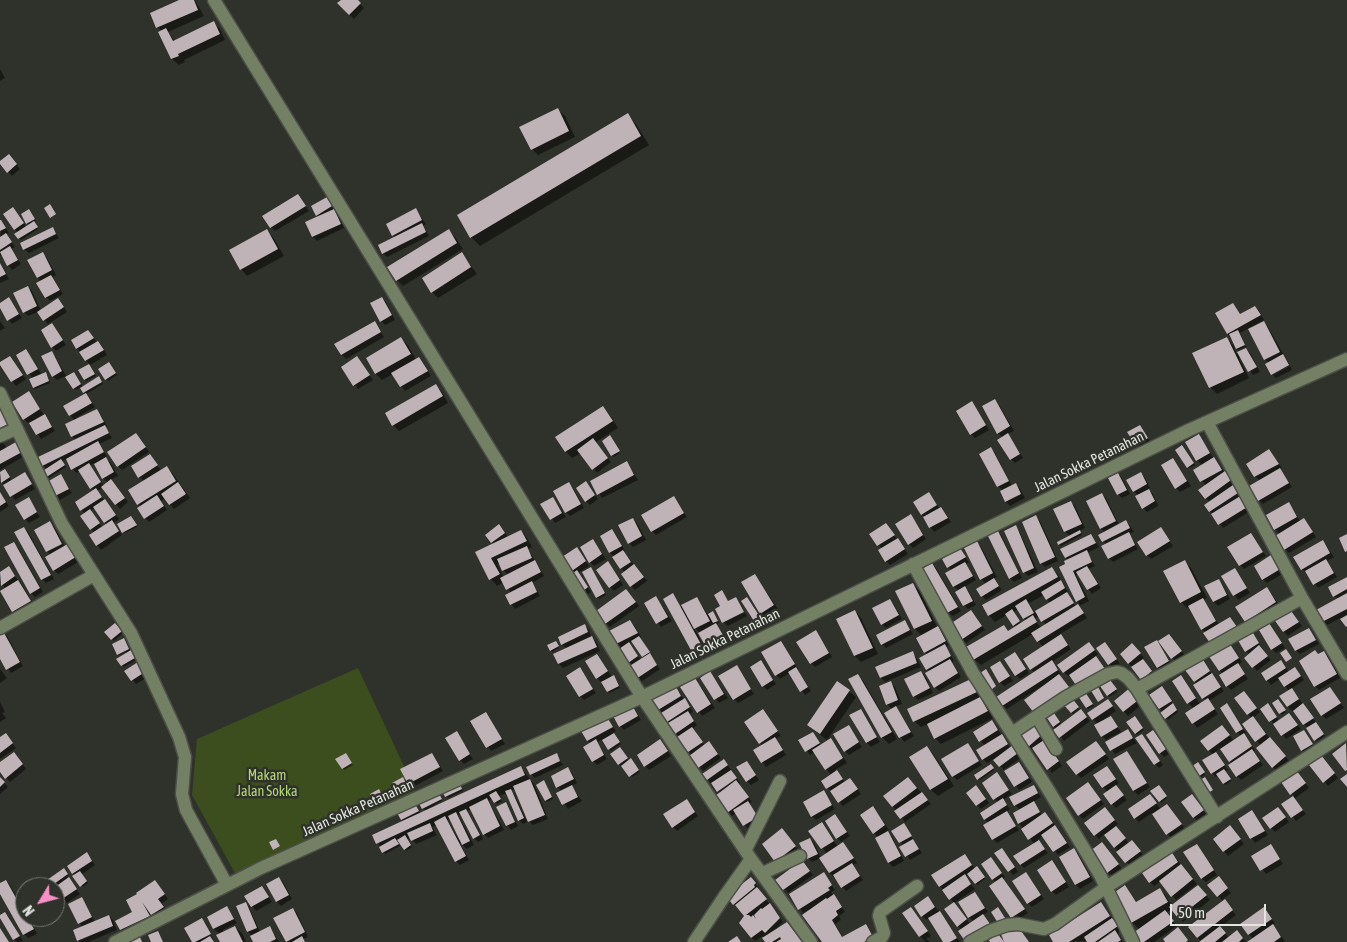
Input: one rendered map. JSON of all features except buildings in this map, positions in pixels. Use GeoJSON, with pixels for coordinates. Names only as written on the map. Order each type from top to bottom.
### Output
{"type":"FeatureCollection","features":[{"type":"Feature","properties":{"kind":"street"},"geometry":{"type":"LineString","coordinates":[[214,0],[642,697],[811,942]]}},
{"type":"Feature","properties":{"kind":"street","name":"Jalan Sokka Petanahan"},"geometry":{"type":"LineString","coordinates":[[115,942],[227,885],[642,697],[1207,422],[1347,359]]}},
{"type":"Feature","properties":{"kind":"street"},"geometry":{"type":"LineString","coordinates":[[0,393],[62,524],[131,633],[180,737],[185,757],[183,801],[186,810],[227,885]]}},
{"type":"Feature","properties":{"kind":"street"},"geometry":{"type":"LineString","coordinates":[[1207,422],[1302,598],[1347,674]]}},
{"type":"Feature","properties":{"kind":"street"},"geometry":{"type":"LineString","coordinates":[[0,436],[16,429]]}},
{"type":"Feature","properties":{"kind":"street"},"geometry":{"type":"LineString","coordinates":[[913,564],[973,673],[1090,859],[1133,942]]}},
{"type":"Feature","properties":{"kind":"street"},"geometry":{"type":"LineString","coordinates":[[0,628],[94,575]]}},
{"type":"Feature","properties":{"kind":"street"},"geometry":{"type":"LineString","coordinates":[[1137,689],[1302,598]]}},
{"type":"Feature","properties":{"kind":"street"},"geometry":{"type":"LineString","coordinates":[[1012,733],[1066,697],[1108,674],[1117,672],[1124,675],[1137,689],[1217,817]]}},
{"type":"Feature","properties":{"kind":"street"},"geometry":{"type":"LineString","coordinates":[[1037,716],[1056,749]]}},
{"type":"Feature","properties":{"kind":"street"},"geometry":{"type":"LineString","coordinates":[[970,942],[990,931],[1007,925],[1018,924],[1044,929],[1049,927],[1105,888],[1347,732]]}},
{"type":"Feature","properties":{"kind":"street"},"geometry":{"type":"LineString","coordinates":[[694,942],[749,854],[780,781]]}},
{"type":"Feature","properties":{"kind":"street"},"geometry":{"type":"LineString","coordinates":[[763,873],[800,856]]}},
{"type":"Feature","properties":{"kind":"street"},"geometry":{"type":"LineString","coordinates":[[873,942],[882,937],[884,933],[879,916],[880,912],[917,886]]}},
{"type":"Feature","properties":{"kind":"green space","name":"Makam Jalan Sokka"},"geometry":{"type":"Polygon","coordinates":[[[358,668],[416,792],[235,873],[192,795],[197,739],[358,668]]]}}]}
